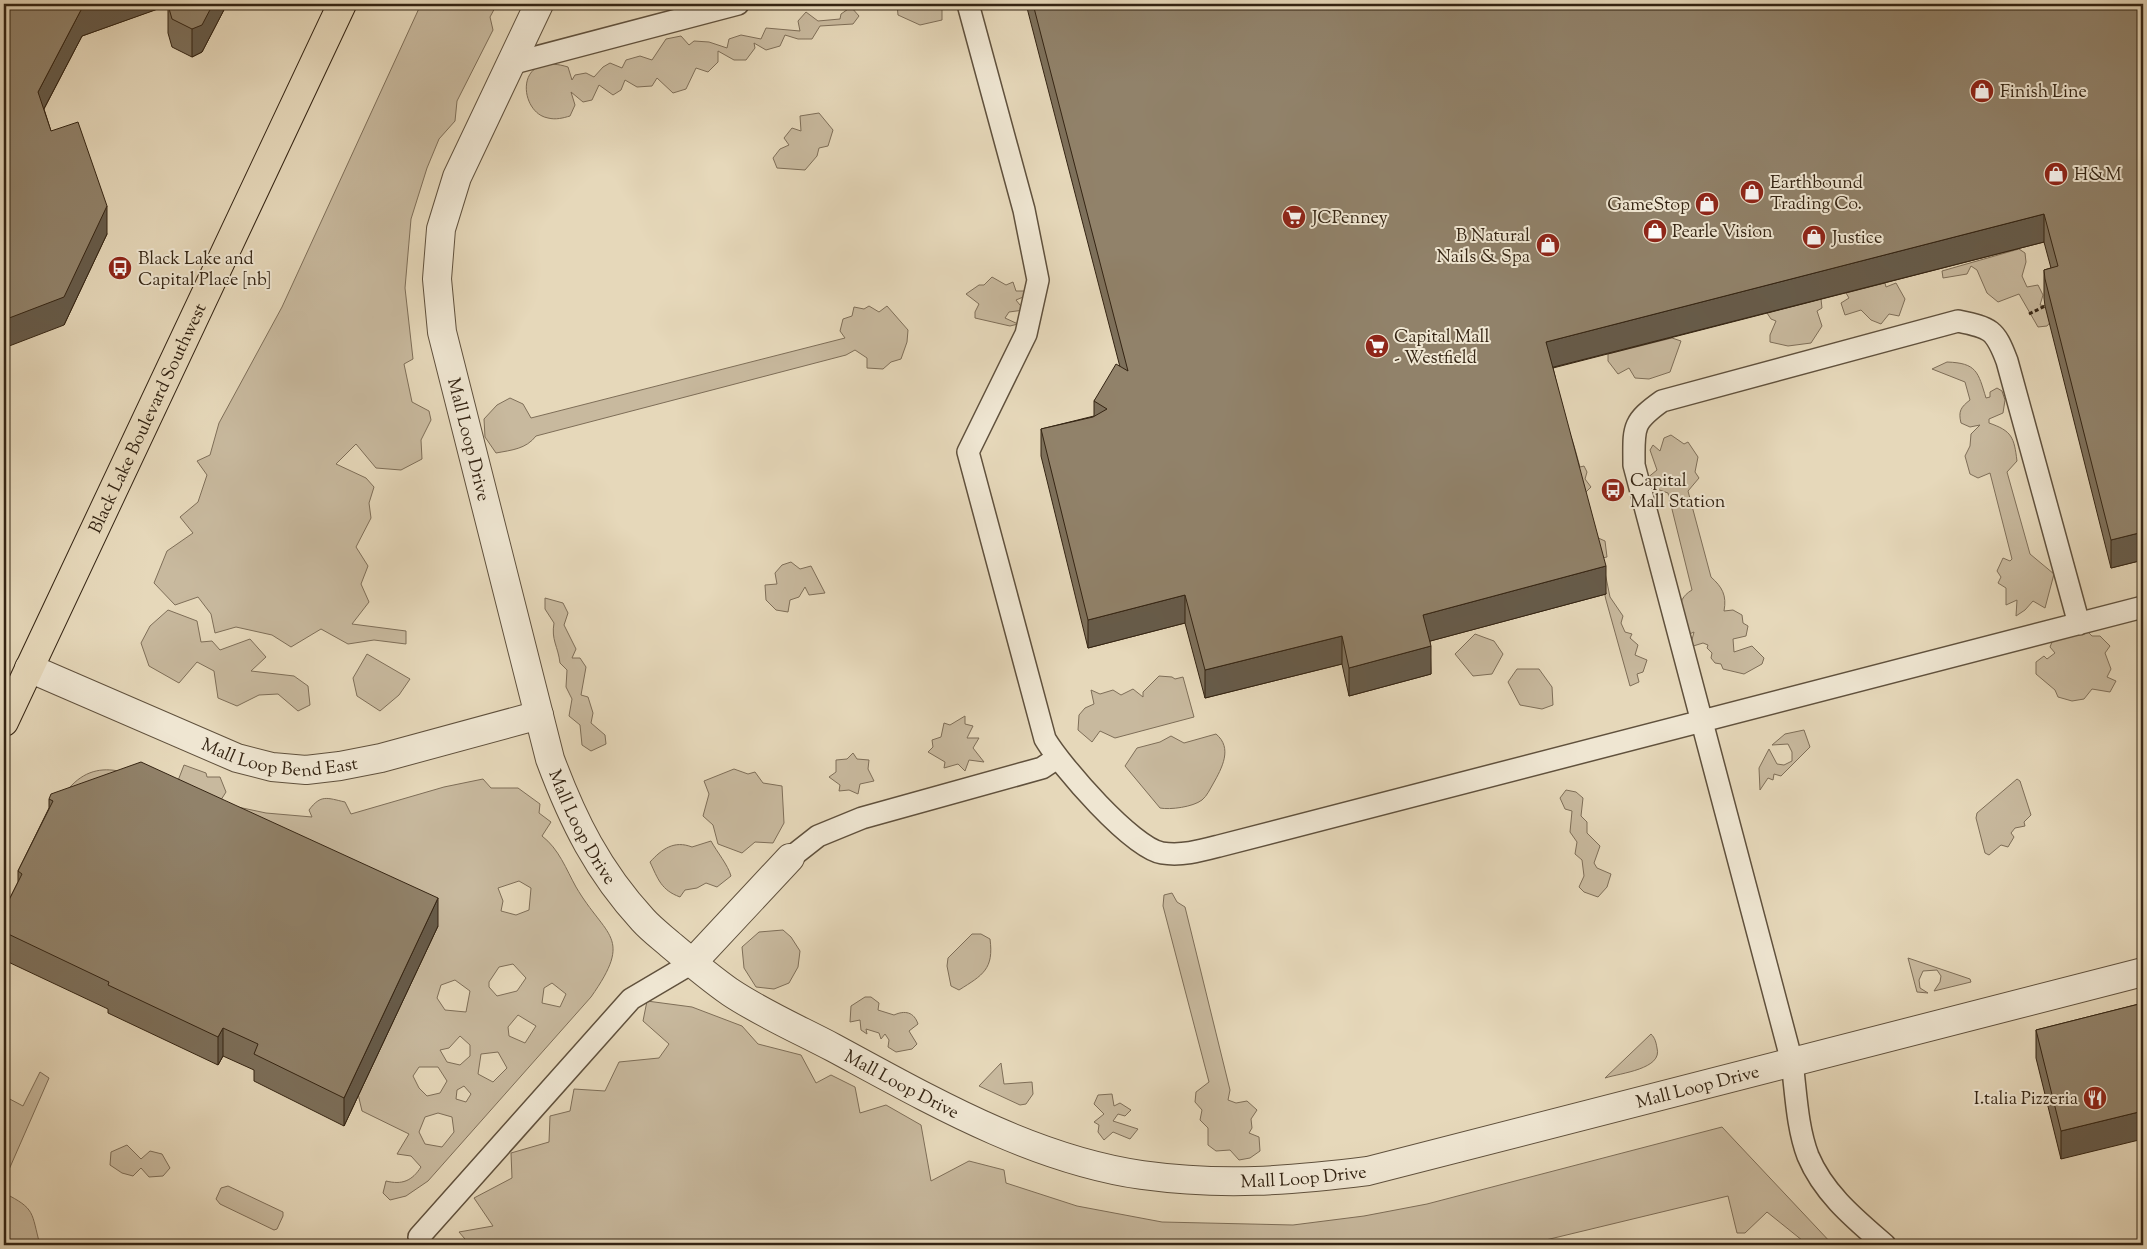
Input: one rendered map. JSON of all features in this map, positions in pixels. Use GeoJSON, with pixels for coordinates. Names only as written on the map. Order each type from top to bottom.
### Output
{"type":"FeatureCollection","features":[{"type":"Feature","properties":{"kind":"main road","name":"Black Lake Boulevard Southwest"},"geometry":{"type":"LineString","coordinates":[[4,722],[342,4]]}},
{"type":"Feature","properties":{"kind":"street","name":"Mall Loop Drive"},"geometry":{"type":"LineString","coordinates":[[539,4],[457,177],[441,229],[437,279],[442,332],[550,759],[566,802],[583,839],[602,870],[644,922],[692,963],[731,992],[782,1021],[995,1130],[1066,1159],[1140,1174],[1212,1182],[1291,1180],[1368,1171],[2143,972]]}},
{"type":"Feature","properties":{"kind":"street","name":"Mall Loop Bend East"},"geometry":{"type":"LineString","coordinates":[[29,668],[237,758],[272,767],[306,770],[340,766],[381,758],[539,715]]}},
{"type":"Feature","properties":{"kind":"street"},"geometry":{"type":"LineString","coordinates":[[692,963],[790,858]]}},
{"type":"Feature","properties":{"kind":"lane"},"geometry":{"type":"LineString","coordinates":[[510,64],[738,4]]}},
{"type":"Feature","properties":{"kind":"lane"},"geometry":{"type":"LineString","coordinates":[[968,4],[1024,210],[1038,280],[1026,334],[968,452],[1043,730],[1056,758],[1140,842],[1160,853],[1186,854],[2143,607]]}},
{"type":"Feature","properties":{"kind":"lane"},"geometry":{"type":"LineString","coordinates":[[1885,1245],[1849,1214],[1823,1183],[1808,1156],[1800,1125],[1792,1062],[1634,465],[1634,436],[1640,416],[1662,401],[1958,321],[1982,326],[1998,337],[2007,361],[2079,624]]}},
{"type":"Feature","properties":{"kind":"lane"},"geometry":{"type":"LineString","coordinates":[[790,858],[818,836],[862,818],[1042,768],[1056,758]]}},
{"type":"Feature","properties":{"kind":"lane"},"geometry":{"type":"LineString","coordinates":[[419,1237],[631,999],[692,963]]}},
{"type":"Feature","properties":{"kind":"path"},"geometry":{"type":"LineString","coordinates":[[2029,314],[2045,306]]}},
{"type":"Feature","properties":{"kind":"shaded area"},"geometry":{"type":"Polygon","coordinates":[[[421,4],[497,4],[490,17],[493,30],[457,101],[455,121],[439,139],[427,168],[411,219],[405,288],[413,359],[404,364],[412,402],[429,411],[431,420],[421,440],[422,459],[401,470],[376,468],[356,444],[336,464],[366,478],[374,487],[369,503],[371,518],[356,547],[368,566],[361,584],[369,602],[352,624],[406,631],[406,644],[374,640],[348,644],[321,629],[291,647],[272,635],[236,627],[215,633],[211,614],[198,597],[175,605],[154,583],[167,551],[193,533],[180,517],[198,502],[207,475],[197,461],[210,455],[219,423],[282,307],[421,4]]]}},
{"type":"Feature","properties":{"kind":"shaded area"},"geometry":{"type":"Polygon","coordinates":[[[897,4],[942,4],[942,20],[920,25],[898,15],[897,4]]]}},
{"type":"Feature","properties":{"kind":"shaded area"},"geometry":{"type":"Polygon","coordinates":[[[851,7],[859,16],[853,24],[820,26],[812,39],[798,39],[785,35],[780,46],[766,50],[754,43],[755,48],[746,60],[734,60],[718,51],[718,62],[708,72],[696,68],[686,89],[673,93],[657,78],[652,86],[637,87],[625,80],[621,90],[613,95],[599,85],[592,100],[583,102],[571,92],[575,105],[570,116],[557,119],[538,114],[531,106],[527,95],[526,84],[530,74],[538,67],[550,64],[568,67],[572,80],[575,75],[586,73],[594,77],[603,67],[610,63],[622,68],[626,60],[640,56],[652,60],[666,39],[681,36],[689,45],[694,41],[709,42],[727,48],[729,39],[741,35],[761,39],[766,28],[800,31],[798,21],[806,12],[818,21],[840,19],[841,14],[851,7]]]}},
{"type":"Feature","properties":{"kind":"shaded area"},"geometry":{"type":"Polygon","coordinates":[[[819,113],[833,130],[828,146],[819,148],[817,156],[805,170],[777,168],[773,158],[780,149],[789,145],[784,138],[792,128],[801,131],[800,116],[819,113]]]}},
{"type":"Feature","properties":{"kind":"shaded area"},"geometry":{"type":"Polygon","coordinates":[[[2019,249],[2025,253],[2026,262],[2022,276],[2027,287],[2038,285],[2043,295],[2040,305],[2048,306],[2053,319],[2047,326],[2038,327],[2019,294],[1998,302],[1987,293],[1977,270],[1971,266],[1967,274],[1943,278],[1942,271],[2019,249]]]}},
{"type":"Feature","properties":{"kind":"shaded area"},"geometry":{"type":"Polygon","coordinates":[[[992,277],[1006,285],[1013,282],[1016,291],[1028,291],[1028,295],[1016,300],[1024,310],[1009,312],[1005,318],[1018,324],[1010,326],[975,318],[975,312],[979,304],[966,294],[979,285],[984,285],[992,277]]]}},
{"type":"Feature","properties":{"kind":"shaded area"},"geometry":{"type":"Polygon","coordinates":[[[1885,283],[1886,287],[1896,283],[1905,299],[1899,316],[1889,314],[1881,324],[1871,320],[1861,310],[1845,315],[1841,303],[1849,298],[1846,293],[1885,283]]]}},
{"type":"Feature","properties":{"kind":"shaded area"},"geometry":{"type":"Polygon","coordinates":[[[1821,299],[1822,308],[1817,311],[1822,326],[1811,343],[1788,346],[1770,342],[1770,335],[1776,321],[1771,319],[1767,313],[1821,299]]]}},
{"type":"Feature","properties":{"kind":"shaded area"},"geometry":{"type":"Polygon","coordinates":[[[869,306],[879,312],[887,306],[908,330],[907,342],[901,359],[891,362],[883,369],[867,368],[867,358],[855,350],[846,355],[536,436],[528,444],[513,450],[496,453],[485,437],[484,419],[497,405],[510,398],[523,404],[531,418],[845,338],[840,331],[843,319],[852,316],[854,307],[864,309],[869,306]]]}},
{"type":"Feature","properties":{"kind":"shaded area"},"geometry":{"type":"Polygon","coordinates":[[[1672,338],[1681,341],[1670,372],[1649,379],[1635,378],[1629,368],[1618,374],[1608,361],[1608,354],[1672,338]]]}},
{"type":"Feature","properties":{"kind":"shaded area"},"geometry":{"type":"Polygon","coordinates":[[[1947,362],[1965,364],[1975,371],[1986,398],[1990,397],[1990,392],[1997,388],[2002,391],[2005,400],[2003,413],[1989,419],[1989,423],[2007,432],[2013,441],[2017,461],[2007,472],[2030,554],[2054,574],[2045,608],[2033,601],[2016,616],[2017,600],[2006,605],[2006,588],[1998,583],[2001,577],[1997,571],[2003,558],[2010,561],[2012,559],[1990,473],[1978,478],[1970,474],[1965,456],[1970,446],[1971,434],[1980,425],[1970,427],[1961,423],[1961,410],[1970,400],[1965,382],[1932,369],[1947,362]]]}},
{"type":"Feature","properties":{"kind":"shaded area"},"geometry":{"type":"Polygon","coordinates":[[[1565,425],[1572,438],[1580,467],[1584,466],[1587,472],[1585,479],[1591,487],[1584,494],[1596,537],[1605,541],[1607,557],[1602,558],[1610,597],[1623,616],[1621,623],[1625,632],[1632,634],[1630,638],[1638,645],[1635,655],[1647,660],[1643,672],[1637,674],[1639,682],[1630,686],[1606,600],[1565,425]]]}},
{"type":"Feature","properties":{"kind":"shaded area"},"geometry":{"type":"Polygon","coordinates":[[[1671,435],[1684,444],[1688,442],[1698,457],[1695,472],[1699,478],[1688,491],[1711,577],[1723,592],[1725,600],[1724,611],[1733,610],[1742,615],[1743,623],[1748,626],[1746,636],[1733,639],[1734,652],[1752,646],[1764,658],[1762,664],[1744,674],[1723,669],[1721,664],[1715,663],[1711,658],[1712,653],[1707,648],[1708,645],[1703,643],[1690,647],[1694,632],[1685,636],[1680,616],[1680,605],[1686,594],[1692,590],[1668,493],[1651,487],[1646,479],[1657,470],[1650,450],[1653,445],[1660,451],[1664,438],[1671,435]]]}},
{"type":"Feature","properties":{"kind":"shaded area"},"geometry":{"type":"Polygon","coordinates":[[[791,562],[800,569],[811,566],[825,593],[809,595],[805,587],[799,597],[790,600],[788,612],[776,610],[766,600],[765,585],[777,584],[775,573],[782,565],[791,562]]]}},
{"type":"Feature","properties":{"kind":"shaded area"},"geometry":{"type":"Polygon","coordinates":[[[545,598],[563,603],[568,613],[564,625],[576,649],[572,658],[580,658],[586,667],[581,695],[588,697],[593,713],[591,723],[605,735],[606,744],[591,751],[582,745],[580,725],[569,716],[572,699],[566,687],[567,670],[560,663],[554,639],[554,623],[545,609],[545,598]]]}},
{"type":"Feature","properties":{"kind":"shaded area"},"geometry":{"type":"Polygon","coordinates":[[[168,610],[197,621],[201,642],[212,641],[220,650],[250,639],[266,657],[251,671],[294,676],[308,686],[310,705],[298,711],[278,694],[259,695],[237,706],[218,698],[214,671],[197,662],[179,683],[149,666],[141,643],[150,626],[168,610]]]}},
{"type":"Feature","properties":{"kind":"shaded area"},"geometry":{"type":"Polygon","coordinates":[[[2086,630],[2092,636],[2100,636],[2110,646],[2105,653],[2111,669],[2107,677],[2116,681],[2110,692],[2092,689],[2084,699],[2072,701],[2058,697],[2055,690],[2036,674],[2036,662],[2044,656],[2047,659],[2055,653],[2050,647],[2054,637],[2086,630]]]}},
{"type":"Feature","properties":{"kind":"shaded area"},"geometry":{"type":"Polygon","coordinates":[[[1475,634],[1494,641],[1503,654],[1492,674],[1473,676],[1455,654],[1475,634]]]}},
{"type":"Feature","properties":{"kind":"shaded area"},"geometry":{"type":"Polygon","coordinates":[[[367,654],[410,679],[399,695],[380,711],[357,696],[353,678],[367,654]]]}},
{"type":"Feature","properties":{"kind":"shaded area"},"geometry":{"type":"Polygon","coordinates":[[[1517,669],[1539,669],[1552,687],[1553,705],[1542,709],[1520,705],[1508,682],[1517,669]]]}},
{"type":"Feature","properties":{"kind":"shaded area"},"geometry":{"type":"Polygon","coordinates":[[[1159,676],[1175,679],[1183,677],[1194,717],[1115,738],[1100,731],[1092,742],[1078,730],[1079,715],[1085,708],[1094,704],[1091,690],[1100,694],[1113,690],[1121,695],[1133,689],[1143,697],[1143,692],[1159,676]]]}},
{"type":"Feature","properties":{"kind":"shaded area"},"geometry":{"type":"Polygon","coordinates":[[[965,716],[965,724],[973,726],[967,738],[979,738],[973,748],[984,762],[969,760],[965,771],[958,764],[944,768],[945,762],[928,752],[933,747],[932,740],[941,737],[944,723],[950,725],[965,716]]]}},
{"type":"Feature","properties":{"kind":"shaded area"},"geometry":{"type":"Polygon","coordinates":[[[1804,730],[1810,747],[1781,776],[1774,774],[1773,780],[1768,778],[1760,790],[1759,768],[1769,749],[1777,764],[1784,765],[1792,761],[1792,752],[1788,744],[1772,745],[1785,734],[1804,730]]]}},
{"type":"Feature","properties":{"kind":"shaded area"},"geometry":{"type":"Polygon","coordinates":[[[1216,734],[1224,745],[1225,752],[1222,765],[1205,797],[1193,804],[1175,808],[1160,808],[1125,766],[1137,748],[1160,742],[1171,736],[1184,743],[1216,734]]]}},
{"type":"Feature","properties":{"kind":"shaded area"},"geometry":{"type":"Polygon","coordinates":[[[853,753],[857,759],[869,760],[868,769],[874,781],[860,784],[858,794],[849,790],[839,791],[840,785],[829,777],[836,772],[836,760],[847,759],[853,753]]]}},
{"type":"Feature","properties":{"kind":"shaded area"},"geometry":{"type":"Polygon","coordinates":[[[184,765],[206,773],[207,777],[220,777],[226,792],[219,803],[266,813],[312,817],[309,810],[321,799],[345,802],[351,814],[444,787],[483,779],[491,788],[518,788],[540,804],[539,813],[551,822],[542,836],[558,853],[576,887],[611,938],[613,949],[611,961],[604,977],[591,997],[428,1181],[406,1196],[390,1200],[383,1193],[386,1181],[406,1181],[414,1176],[421,1167],[411,1156],[397,1154],[409,1134],[362,1111],[358,1094],[65,793],[77,780],[90,773],[103,770],[130,774],[174,791],[184,765]],[[519,881],[498,888],[503,901],[501,911],[516,915],[529,910],[531,888],[519,881]],[[513,964],[499,967],[489,982],[489,987],[497,996],[517,991],[526,978],[513,964]],[[455,980],[441,985],[437,998],[445,1010],[466,1012],[470,991],[455,980]],[[552,983],[544,988],[542,1003],[560,1007],[566,994],[552,983]],[[518,1015],[508,1027],[509,1036],[525,1043],[536,1026],[518,1015]],[[460,1036],[449,1048],[440,1050],[447,1062],[460,1065],[470,1056],[470,1045],[460,1036]],[[498,1052],[481,1054],[478,1074],[493,1082],[507,1068],[498,1052]],[[419,1067],[413,1076],[419,1088],[427,1096],[440,1093],[447,1081],[438,1067],[419,1067]],[[464,1086],[457,1090],[456,1099],[466,1102],[471,1094],[464,1086]],[[438,1113],[425,1117],[419,1132],[425,1144],[442,1147],[454,1132],[452,1117],[438,1113]]]}},
{"type":"Feature","properties":{"kind":"shaded area"},"geometry":{"type":"Polygon","coordinates":[[[734,769],[748,774],[755,772],[763,783],[782,786],[784,823],[773,843],[755,842],[742,853],[718,844],[713,825],[703,816],[709,794],[704,781],[734,769]]]}},
{"type":"Feature","properties":{"kind":"shaded area"},"geometry":{"type":"Polygon","coordinates":[[[2017,779],[2020,781],[2031,815],[2024,822],[2025,826],[2015,828],[2011,833],[2014,837],[2008,847],[2001,845],[1989,855],[1985,853],[1976,818],[1977,813],[2017,779]]]}},
{"type":"Feature","properties":{"kind":"shaded area"},"geometry":{"type":"Polygon","coordinates":[[[1566,790],[1576,792],[1583,798],[1581,816],[1587,822],[1587,833],[1600,846],[1594,863],[1597,868],[1611,874],[1607,887],[1598,897],[1584,892],[1579,887],[1584,876],[1582,860],[1575,854],[1577,842],[1570,832],[1572,811],[1565,809],[1560,798],[1566,790]]]}},
{"type":"Feature","properties":{"kind":"shaded area"},"geometry":{"type":"Polygon","coordinates":[[[711,841],[731,876],[717,887],[706,883],[697,888],[685,890],[680,897],[668,891],[658,879],[650,862],[664,850],[674,845],[692,847],[711,841]]]}},
{"type":"Feature","properties":{"kind":"shaded area"},"geometry":{"type":"Polygon","coordinates":[[[1172,893],[1177,902],[1185,907],[1230,1090],[1228,1100],[1236,1103],[1247,1101],[1257,1110],[1251,1119],[1252,1128],[1249,1133],[1259,1137],[1260,1151],[1250,1158],[1239,1160],[1230,1150],[1216,1151],[1208,1145],[1208,1128],[1200,1120],[1202,1110],[1195,1102],[1196,1092],[1209,1082],[1163,906],[1164,895],[1172,893]]]}},
{"type":"Feature","properties":{"kind":"shaded area"},"geometry":{"type":"Polygon","coordinates":[[[783,930],[791,937],[800,951],[798,967],[789,983],[774,989],[756,987],[744,968],[742,947],[759,932],[783,930]]]}},
{"type":"Feature","properties":{"kind":"shaded area"},"geometry":{"type":"Polygon","coordinates":[[[972,934],[981,934],[990,939],[990,958],[985,970],[975,980],[959,990],[951,986],[947,966],[948,958],[972,934]]]}},
{"type":"Feature","properties":{"kind":"shaded area"},"geometry":{"type":"Polygon","coordinates":[[[1908,958],[1970,979],[1971,982],[1934,991],[1940,982],[1941,976],[1937,970],[1923,971],[1919,980],[1920,988],[1928,993],[1917,992],[1908,958]]]}},
{"type":"Feature","properties":{"kind":"shaded area"},"geometry":{"type":"Polygon","coordinates":[[[865,997],[871,997],[879,1003],[878,1010],[894,1015],[905,1012],[914,1017],[918,1024],[909,1031],[917,1044],[912,1049],[896,1052],[888,1047],[889,1040],[885,1034],[881,1039],[879,1033],[866,1029],[867,1034],[861,1030],[860,1020],[850,1022],[851,1006],[865,997]]]}},
{"type":"Feature","properties":{"kind":"shaded area"},"geometry":{"type":"Polygon","coordinates":[[[647,1001],[692,1007],[742,1026],[758,1044],[801,1055],[816,1083],[831,1075],[855,1087],[860,1113],[886,1105],[921,1125],[931,1181],[969,1161],[1004,1170],[1006,1183],[1077,1206],[1162,1222],[1293,1225],[1364,1216],[1427,1204],[1722,1127],[1833,1245],[1808,1245],[1767,1212],[1745,1233],[1737,1233],[1728,1196],[1525,1245],[470,1245],[459,1232],[493,1226],[474,1198],[512,1178],[511,1153],[549,1142],[550,1116],[570,1111],[574,1089],[605,1091],[619,1062],[659,1058],[669,1044],[643,1021],[647,1001]]]}},
{"type":"Feature","properties":{"kind":"shaded area"},"geometry":{"type":"Polygon","coordinates":[[[1651,1034],[1657,1048],[1657,1055],[1654,1061],[1639,1069],[1605,1078],[1651,1034]]]}},
{"type":"Feature","properties":{"kind":"shaded area"},"geometry":{"type":"Polygon","coordinates":[[[1001,1063],[1004,1084],[1032,1082],[1033,1094],[1026,1104],[1020,1105],[979,1086],[1001,1063]]]}},
{"type":"Feature","properties":{"kind":"shaded area"},"geometry":{"type":"Polygon","coordinates":[[[40,1072],[49,1078],[4,1181],[4,1096],[23,1106],[40,1072]]]}},
{"type":"Feature","properties":{"kind":"shaded area"},"geometry":{"type":"Polygon","coordinates":[[[1112,1094],[1114,1106],[1120,1103],[1131,1110],[1125,1116],[1118,1114],[1113,1121],[1138,1129],[1130,1139],[1113,1132],[1104,1140],[1098,1132],[1099,1125],[1094,1122],[1104,1114],[1094,1104],[1098,1095],[1112,1094]]]}},
{"type":"Feature","properties":{"kind":"shaded area"},"geometry":{"type":"Polygon","coordinates":[[[127,1145],[141,1159],[150,1151],[162,1154],[170,1168],[163,1176],[149,1177],[141,1168],[133,1176],[122,1173],[110,1165],[111,1152],[127,1145]]]}},
{"type":"Feature","properties":{"kind":"shaded area"},"geometry":{"type":"Polygon","coordinates":[[[228,1186],[283,1212],[277,1229],[274,1230],[220,1204],[216,1199],[221,1188],[228,1186]]]}},
{"type":"Feature","properties":{"kind":"shaded area"},"geometry":{"type":"Polygon","coordinates":[[[4,1193],[22,1203],[31,1213],[40,1245],[6,1245],[4,1193]]]}},
{"type":"Feature","properties":{"kind":"building"},"geometry":{"type":"Polygon","coordinates":[[[4,4],[94,4],[82,8],[38,92],[51,131],[78,122],[107,206],[64,297],[4,320],[4,4]]]}},
{"type":"Feature","properties":{"kind":"building"},"geometry":{"type":"Polygon","coordinates":[[[168,4],[213,4],[202,25],[192,29],[172,19],[168,4]]]}},
{"type":"Feature","properties":{"kind":"building","name":"Capital Mall - Westfield"},"geometry":{"type":"Polygon","coordinates":[[[1033,4],[2143,4],[2143,532],[2111,540],[2045,279],[2044,270],[2058,266],[2044,214],[1546,342],[1606,566],[1423,615],[1431,646],[1349,668],[1342,636],[1205,670],[1185,595],[1088,620],[1041,429],[1093,417],[1107,409],[1094,401],[1116,364],[1128,371],[1033,4]]]}},
{"type":"Feature","properties":{"kind":"building"},"geometry":{"type":"Polygon","coordinates":[[[141,762],[438,898],[344,1098],[254,1054],[258,1044],[223,1028],[218,1037],[108,985],[109,982],[4,932],[4,910],[22,874],[18,871],[53,801],[49,799],[51,794],[141,762]]]}},
{"type":"Feature","properties":{"kind":"building","name":"I.talia Pizzeria"},"geometry":{"type":"Polygon","coordinates":[[[2143,1003],[2143,1111],[2061,1131],[2036,1030],[2143,1003]]]}},
{"type":"Feature","properties":{"kind":"place","name":"Finish Line"},"geometry":{"type":"Point","coordinates":[1982,91]}},
{"type":"Feature","properties":{"kind":"place","name":"H&M"},"geometry":{"type":"Point","coordinates":[2056,174]}},
{"type":"Feature","properties":{"kind":"place","name":"Earthbound Trading Co."},"geometry":{"type":"Point","coordinates":[1752,192]}},
{"type":"Feature","properties":{"kind":"place","name":"GameStop"},"geometry":{"type":"Point","coordinates":[1707,204]}},
{"type":"Feature","properties":{"kind":"place","name":"JCPenney"},"geometry":{"type":"Point","coordinates":[1294,217]}},
{"type":"Feature","properties":{"kind":"place","name":"Pearle Vision"},"geometry":{"type":"Point","coordinates":[1655,231]}},
{"type":"Feature","properties":{"kind":"place","name":"Justice"},"geometry":{"type":"Point","coordinates":[1814,237]}},
{"type":"Feature","properties":{"kind":"place","name":"B Natural Nails & Spa"},"geometry":{"type":"Point","coordinates":[1548,245]}},
{"type":"Feature","properties":{"kind":"place","name":"Black Lake and Capital Place [nb]"},"geometry":{"type":"Point","coordinates":[120,268]}},
{"type":"Feature","properties":{"kind":"place","name":"Capital Mall - Westfield"},"geometry":{"type":"Point","coordinates":[1377,346]}},
{"type":"Feature","properties":{"kind":"place","name":"Capital Mall Station"},"geometry":{"type":"Point","coordinates":[1613,490]}},
{"type":"Feature","properties":{"kind":"place","name":"I.talia Pizzeria"},"geometry":{"type":"Point","coordinates":[2095,1098]}}]}
